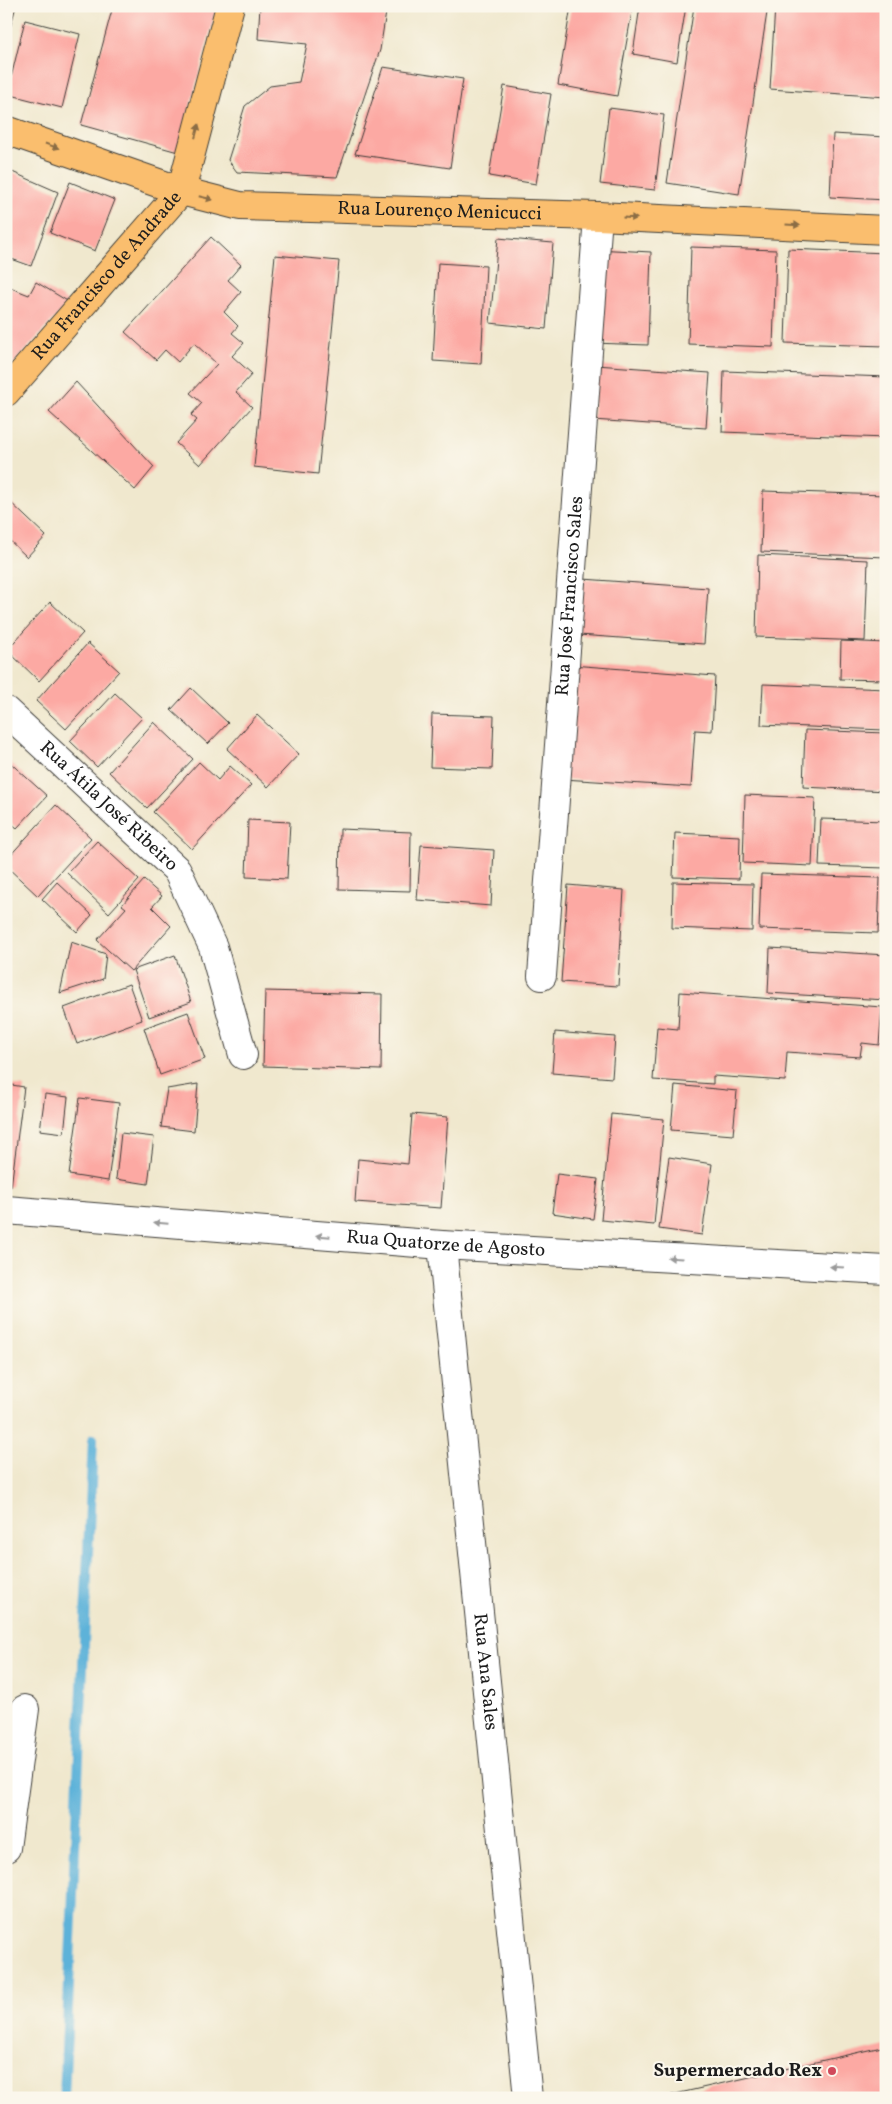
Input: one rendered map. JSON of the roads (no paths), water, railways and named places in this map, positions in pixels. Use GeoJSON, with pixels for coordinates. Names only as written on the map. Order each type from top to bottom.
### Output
{"type":"FeatureCollection","features":[{"type":"Feature","properties":{"kind":"main road","name":"Rua Francisco de Andrade"},"geometry":{"type":"LineString","coordinates":[[6,392],[181,191],[230,6]]}},
{"type":"Feature","properties":{"kind":"main road","name":"Rua Lourenço Menicucci"},"geometry":{"type":"LineString","coordinates":[[6,130],[181,191],[240,206],[598,216],[886,230]]}},
{"type":"Feature","properties":{"kind":"street","name":"Rua José Francisco Sales"},"geometry":{"type":"LineString","coordinates":[[542,976],[598,216]]}},
{"type":"Feature","properties":{"kind":"street","name":"Rua Átila José Ribeiro"},"geometry":{"type":"LineString","coordinates":[[6,711],[177,870],[213,947],[243,1055]]}},
{"type":"Feature","properties":{"kind":"street","name":"Rua Quatorze de Agosto"},"geometry":{"type":"LineString","coordinates":[[6,1210],[442,1245],[886,1270]]}},
{"type":"Feature","properties":{"kind":"street","name":"Rua Ana Sales"},"geometry":{"type":"LineString","coordinates":[[442,1245],[528,2098]]}},
{"type":"Feature","properties":{"kind":"street"},"geometry":{"type":"LineString","coordinates":[[6,1848],[25,1709]]}},
{"type":"Feature","properties":{"kind":"waterway"},"geometry":{"type":"LineString","coordinates":[[64,2098],[93,1439]]}},
{"type":"Feature","properties":{"kind":"place","name":"Supermercado Rex"},"geometry":{"type":"Point","coordinates":[832,2071]}}]}
